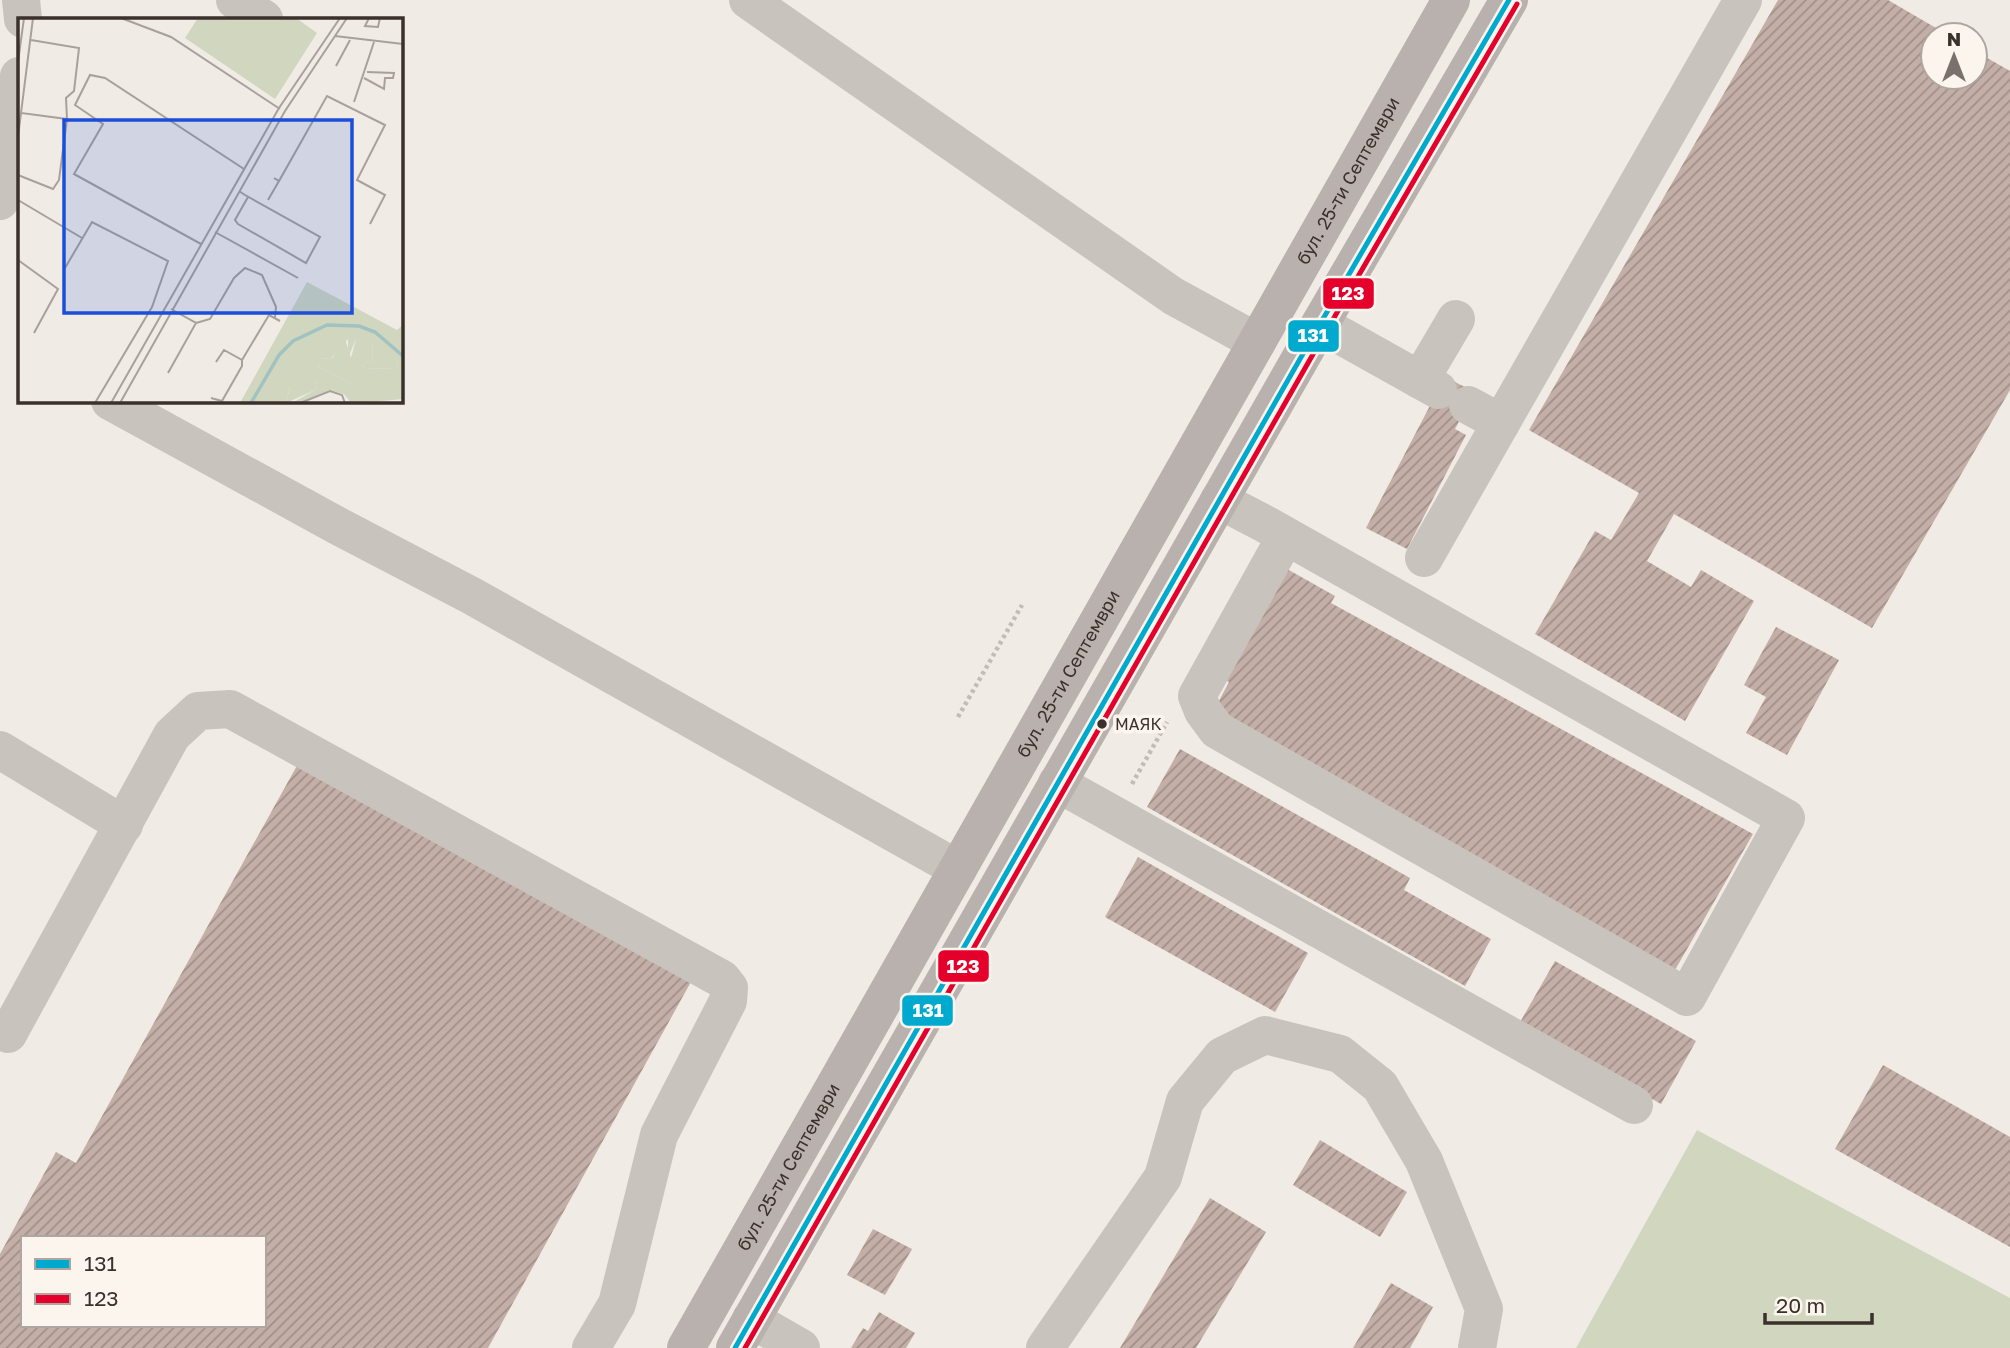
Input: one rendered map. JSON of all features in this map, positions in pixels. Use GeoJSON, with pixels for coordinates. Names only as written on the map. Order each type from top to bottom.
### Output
{"type":"FeatureCollection","features":[{"type":"Feature","properties":{"kind":"main road","name":"бул. 25-ти Септември"},"geometry":{"type":"LineString","coordinates":[[686,1348],[1451,0]]}},
{"type":"Feature","properties":{"kind":"main road"},"geometry":{"type":"LineString","coordinates":[[743,1334],[1320,324],[1509,0]]}},
{"type":"Feature","properties":{"kind":"lane"},"geometry":{"type":"LineString","coordinates":[[21,0],[23,18]]}},
{"type":"Feature","properties":{"kind":"lane"},"geometry":{"type":"LineString","coordinates":[[235,0],[262,18]]}},
{"type":"Feature","properties":{"kind":"lane"},"geometry":{"type":"LineString","coordinates":[[748,0],[1174,296],[1257,342]]}},
{"type":"Feature","properties":{"kind":"lane"},"geometry":{"type":"LineString","coordinates":[[1424,558],[1743,0]]}},
{"type":"Feature","properties":{"kind":"lane"},"geometry":{"type":"LineString","coordinates":[[0,201],[18,83]]}},
{"type":"Feature","properties":{"kind":"lane"},"geometry":{"type":"LineString","coordinates":[[1442,391],[1456,319]]}},
{"type":"Feature","properties":{"kind":"lane"},"geometry":{"type":"LineString","coordinates":[[1320,324],[1501,423]]}},
{"type":"Feature","properties":{"kind":"lane"},"geometry":{"type":"LineString","coordinates":[[112,402],[472,596],[958,869]]}},
{"type":"Feature","properties":{"kind":"lane"},"geometry":{"type":"LineString","coordinates":[[1219,500],[1286,536],[1786,818],[1687,997],[1217,730],[1203,711],[1197,696],[1286,536]]}},
{"type":"Feature","properties":{"kind":"lane"},"geometry":{"type":"LineString","coordinates":[[8,1034],[172,735],[198,710],[230,709],[722,979],[729,988],[728,1001],[659,1135],[617,1304],[591,1348]]}},
{"type":"Feature","properties":{"kind":"lane"},"geometry":{"type":"LineString","coordinates":[[0,750],[124,825]]}},
{"type":"Feature","properties":{"kind":"lane"},"geometry":{"type":"LineString","coordinates":[[1057,783],[1634,1105]]}},
{"type":"Feature","properties":{"kind":"lane"},"geometry":{"type":"LineString","coordinates":[[1045,1348],[1163,1177],[1185,1101],[1222,1056],[1265,1035],[1340,1055],[1380,1086],[1424,1161],[1484,1310],[1477,1348]]}},
{"type":"Feature","properties":{"kind":"lane"},"geometry":{"type":"LineString","coordinates":[[743,1334],[801,1348]]}},
{"type":"Feature","properties":{"kind":"path"},"geometry":{"type":"LineString","coordinates":[[958,717],[1022,605]]}},
{"type":"Feature","properties":{"kind":"path"},"geometry":{"type":"LineString","coordinates":[[1142,768],[1160,733]]}},
{"type":"Feature","properties":{"kind":"green space"},"geometry":{"type":"Polygon","coordinates":[[[1697,1130],[2010,1298],[2010,1348],[1576,1348],[1697,1130]]]}},
{"type":"Feature","properties":{"kind":"building"},"geometry":{"type":"Polygon","coordinates":[[[1778,0],[1888,0],[1924,21],[1919,21],[1919,91],[1989,91],[1989,59],[2010,71],[2010,390],[1872,628],[1674,514],[1647,561],[1691,587],[1701,570],[1754,601],[1685,721],[1535,634],[1595,531],[1611,540],[1639,493],[1529,430],[1778,0]]]}},
{"type":"Feature","properties":{"kind":"building"},"geometry":{"type":"Polygon","coordinates":[[[1445,377],[1475,392],[1455,429],[1466,435],[1407,549],[1366,528],[1445,377]]]}},
{"type":"Feature","properties":{"kind":"building"},"geometry":{"type":"Polygon","coordinates":[[[1280,565],[1335,596],[1331,603],[1753,834],[1675,970],[1214,710],[1229,682],[1217,676],[1280,565]]]}},
{"type":"Feature","properties":{"kind":"building"},"geometry":{"type":"Polygon","coordinates":[[[1776,627],[1839,660],[1787,755],[1746,733],[1766,697],[1744,685],[1776,627]]]}},
{"type":"Feature","properties":{"kind":"building"},"geometry":{"type":"Polygon","coordinates":[[[1180,749],[1410,878],[1404,890],[1491,939],[1465,986],[1147,807],[1180,749]]]}},
{"type":"Feature","properties":{"kind":"building"},"geometry":{"type":"Polygon","coordinates":[[[299,762],[692,980],[488,1348],[0,1348],[0,1254],[56,1152],[76,1163],[299,762]]]}},
{"type":"Feature","properties":{"kind":"building"},"geometry":{"type":"Polygon","coordinates":[[[1138,857],[1308,953],[1275,1012],[1105,917],[1138,857]]]}},
{"type":"Feature","properties":{"kind":"building"},"geometry":{"type":"Polygon","coordinates":[[[1555,961],[1696,1041],[1661,1104],[1519,1024],[1555,961]]]}},
{"type":"Feature","properties":{"kind":"building"},"geometry":{"type":"Polygon","coordinates":[[[1883,1065],[2010,1137],[2010,1247],[1835,1149],[1883,1065]]]}},
{"type":"Feature","properties":{"kind":"building"},"geometry":{"type":"Polygon","coordinates":[[[1320,1140],[1407,1192],[1380,1237],[1293,1185],[1320,1140]]]}},
{"type":"Feature","properties":{"kind":"building"},"geometry":{"type":"Polygon","coordinates":[[[1210,1198],[1266,1232],[1196,1348],[1120,1348],[1210,1198]]]}},
{"type":"Feature","properties":{"kind":"building"},"geometry":{"type":"Polygon","coordinates":[[[873,1229],[912,1249],[885,1295],[847,1275],[873,1229]]]}},
{"type":"Feature","properties":{"kind":"building"},"geometry":{"type":"Polygon","coordinates":[[[1391,1283],[1433,1307],[1410,1348],[1353,1348],[1391,1283]]]}},
{"type":"Feature","properties":{"kind":"building"},"geometry":{"type":"Polygon","coordinates":[[[879,1312],[915,1333],[906,1348],[851,1348],[863,1328],[868,1331],[879,1312]]]}},
{"type":"Feature","properties":{"kind":"transit line","name":"131"},"geometry":{"type":"LineString","coordinates":[[735,1348],[1320,324],[1509,0]]}},
{"type":"Feature","properties":{"kind":"transit line","name":"123"},"geometry":{"type":"LineString","coordinates":[[745,1348],[1328,328],[1517,4]]}},
{"type":"Feature","properties":{"kind":"place","name":"МАЯК"},"geometry":{"type":"Point","coordinates":[1102,724]}}]}
